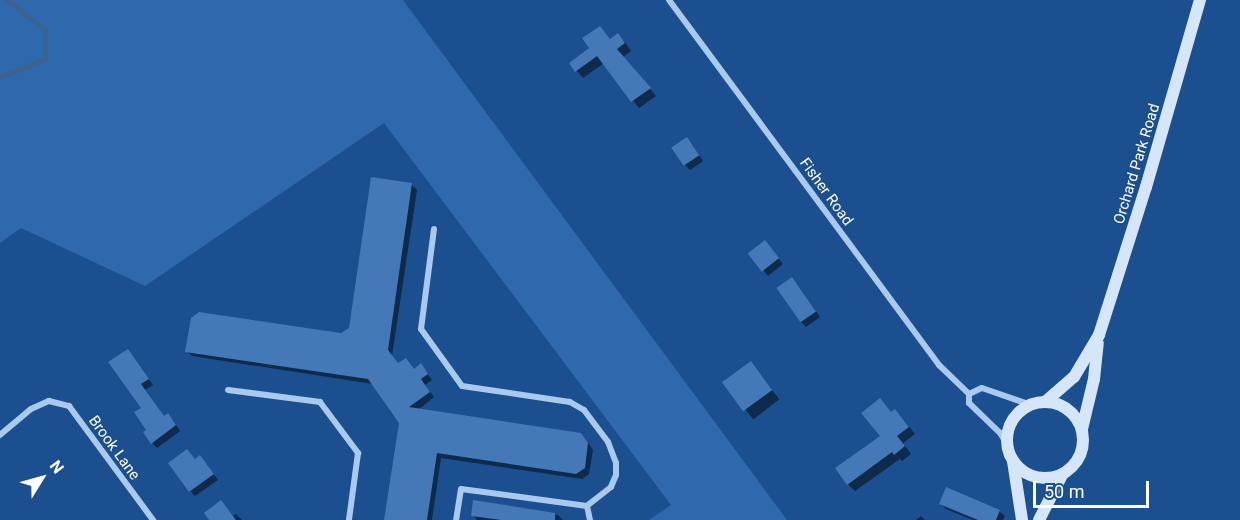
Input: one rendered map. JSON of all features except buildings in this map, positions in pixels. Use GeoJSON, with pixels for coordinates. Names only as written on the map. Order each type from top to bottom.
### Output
{"type":"FeatureCollection","features":[{"type":"Feature","properties":{"kind":"main road","name":"Orchard Park Road"},"geometry":{"type":"LineString","coordinates":[[1082,430],[1094,379],[1099,336],[1146,187],[1200,0]]}},
{"type":"Feature","properties":{"kind":"main road","name":"Orchard Park Road"},"geometry":{"type":"LineString","coordinates":[[1045,402],[1074,377],[1099,336]]}},
{"type":"Feature","properties":{"kind":"main road"},"geometry":{"type":"LineString","coordinates":[[1012,460],[1025,474],[1037,478],[1050,479],[1062,475],[1073,468],[1080,457],[1084,445],[1082,430],[1070,411],[1059,404],[1045,402],[1030,405],[1014,417],[1008,429],[1008,447],[1022,520]]}},
{"type":"Feature","properties":{"kind":"main road"},"geometry":{"type":"LineString","coordinates":[[1039,520],[1062,475]]}},
{"type":"Feature","properties":{"kind":"street","name":"Fisher Road"},"geometry":{"type":"LineString","coordinates":[[669,0],[939,365],[969,394],[969,403],[999,433],[1008,447]]}},
{"type":"Feature","properties":{"kind":"street"},"geometry":{"type":"LineString","coordinates":[[434,229],[421,329],[462,386],[570,402],[584,410],[608,442],[616,463],[611,487],[587,506],[461,489],[456,520]]}},
{"type":"Feature","properties":{"kind":"street"},"geometry":{"type":"LineString","coordinates":[[969,394],[982,388],[1030,405]]}},
{"type":"Feature","properties":{"kind":"street"},"geometry":{"type":"LineString","coordinates":[[228,390],[320,402],[358,453],[350,520]]}},
{"type":"Feature","properties":{"kind":"street","name":"Brook Lane"},"geometry":{"type":"LineString","coordinates":[[0,435],[32,409],[49,401],[69,406],[153,520]]}},
{"type":"Feature","properties":{"kind":"street"},"geometry":{"type":"LineString","coordinates":[[587,506],[590,520]]}},
{"type":"Feature","properties":{"kind":"shaded area"},"geometry":{"type":"Polygon","coordinates":[[[0,0],[403,0],[787,520],[649,520],[671,505],[384,123],[145,286],[21,228],[0,243],[0,0]]]}},
{"type":"Feature","properties":{"kind":"waterway"},"geometry":{"type":"LineString","coordinates":[[0,77],[45,59],[45,30],[7,0]]}}]}
